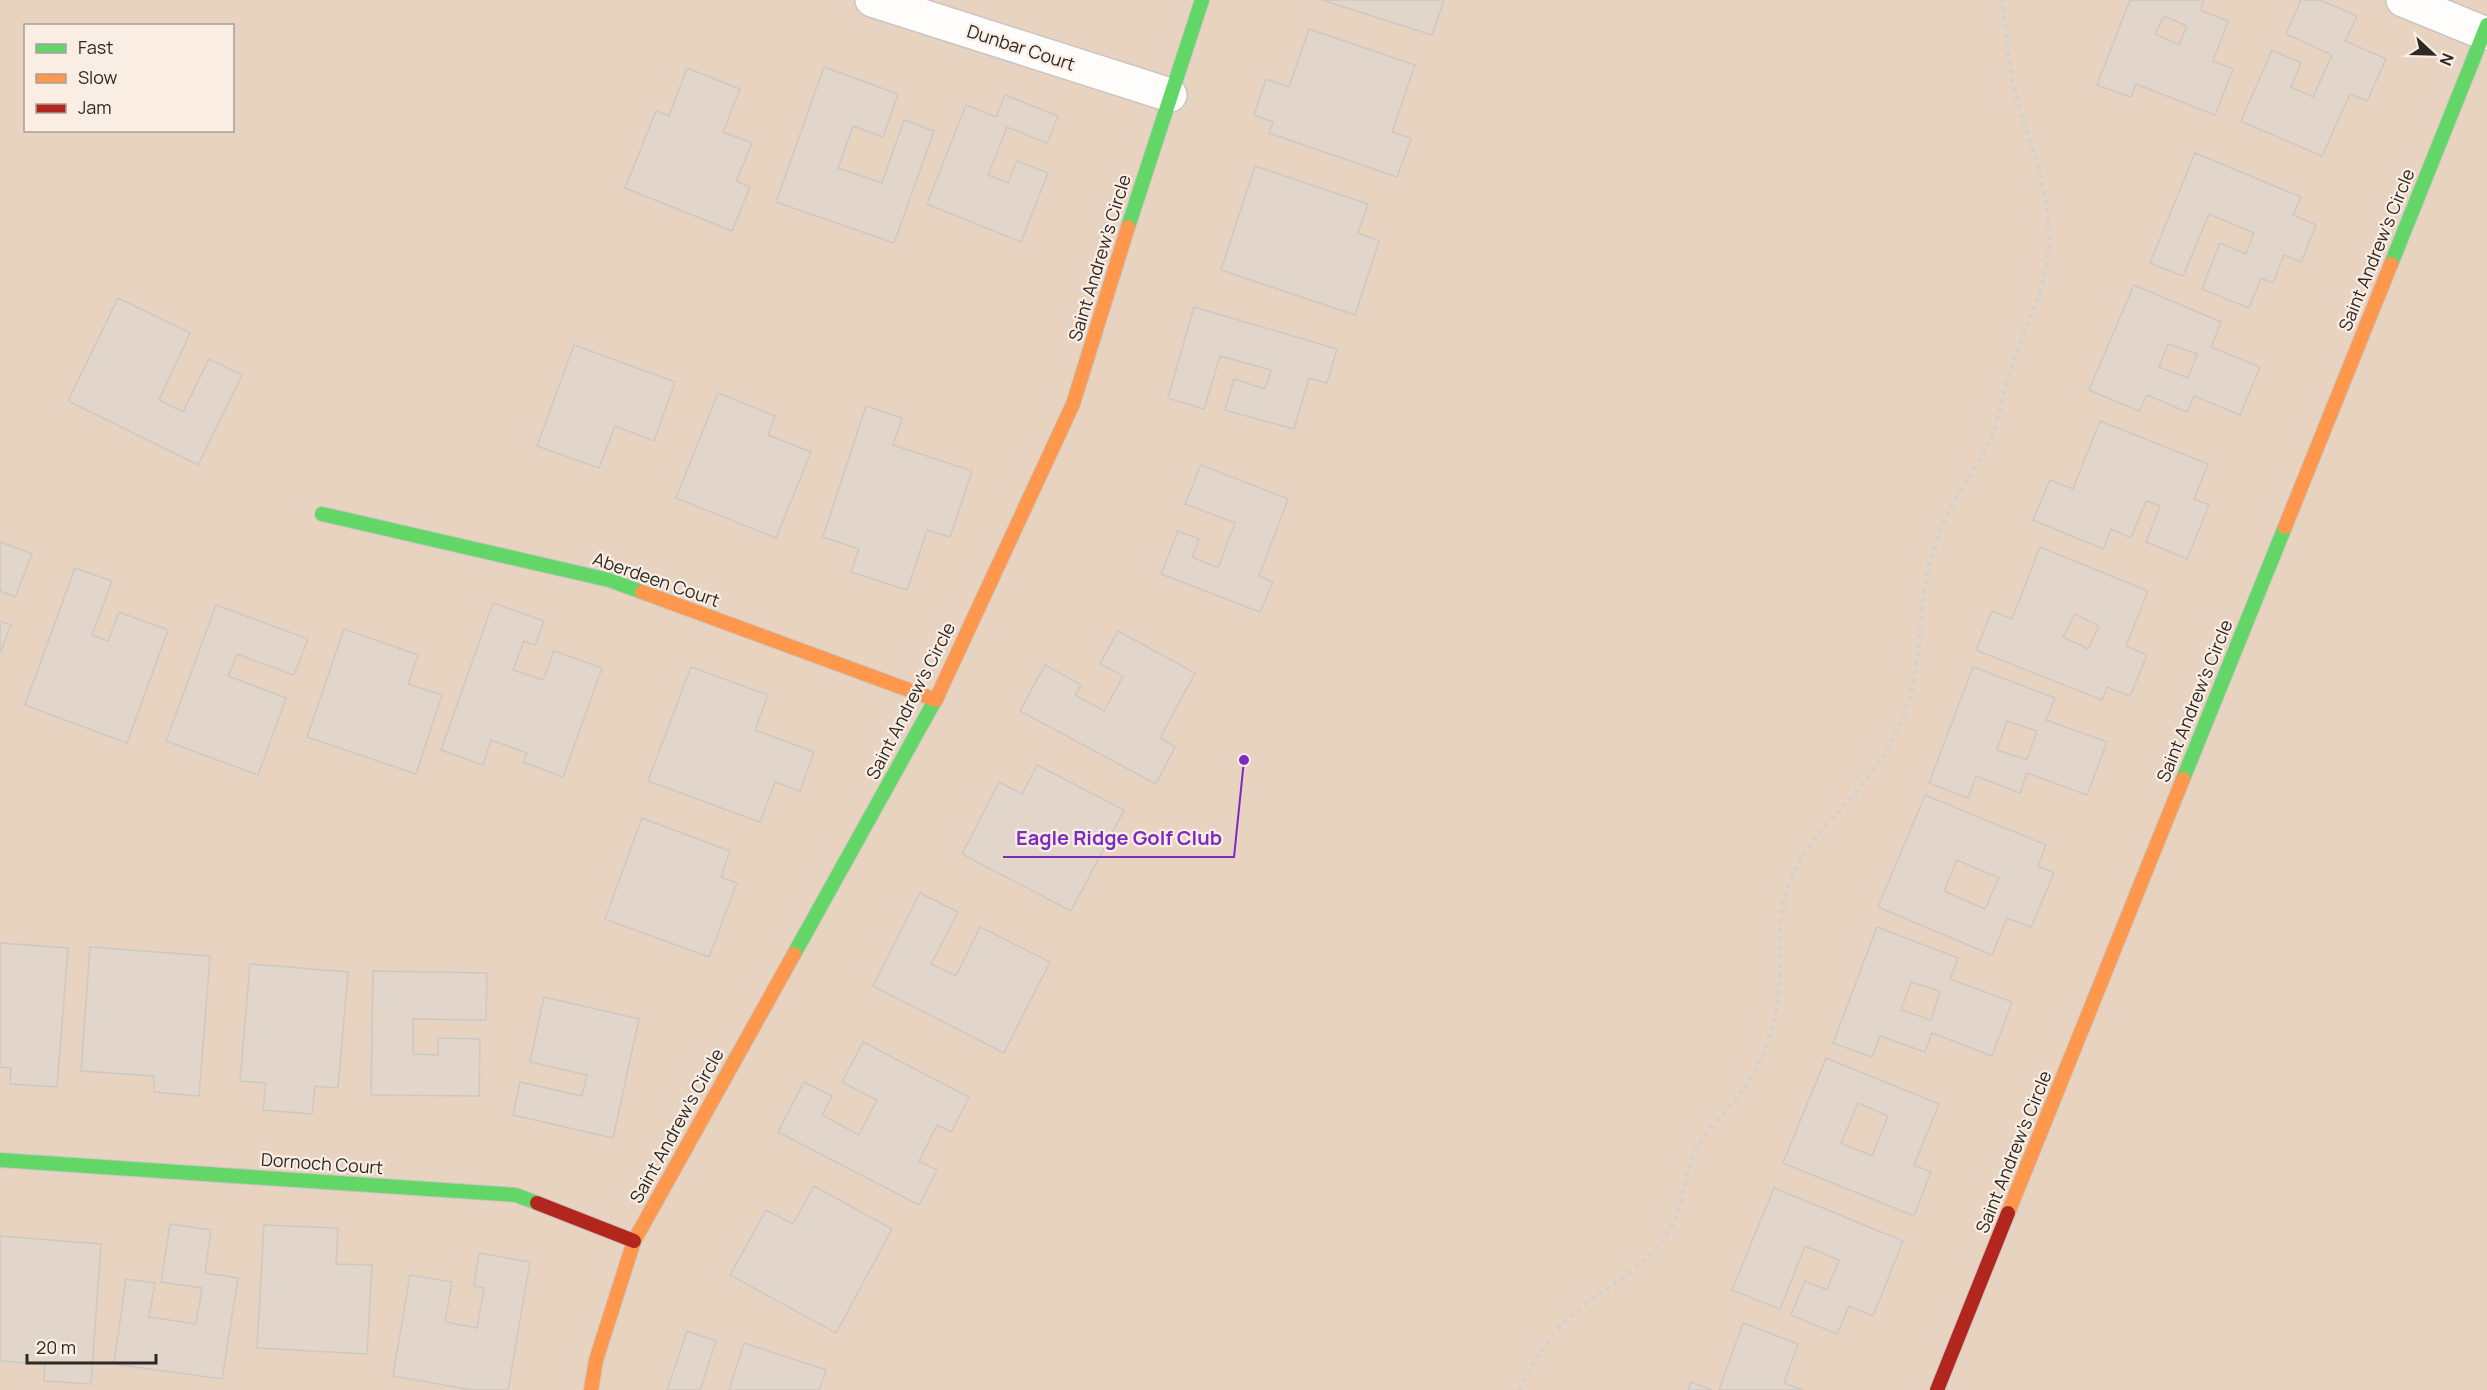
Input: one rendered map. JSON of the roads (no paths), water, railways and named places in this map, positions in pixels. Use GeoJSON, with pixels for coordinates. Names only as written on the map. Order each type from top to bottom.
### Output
{"type":"FeatureCollection","features":[{"type":"Feature","properties":{"kind":"street","name":"Dunbar Court"},"geometry":{"type":"LineString","coordinates":[[872,0],[1170,95]]}},
{"type":"Feature","properties":{"kind":"street","name":"Saint Andrew's Circle"},"geometry":{"type":"LineString","coordinates":[[591,1390],[596,1360],[634,1241],[936,700],[1073,404],[1202,0]]}},
{"type":"Feature","properties":{"kind":"street"},"geometry":{"type":"LineString","coordinates":[[2403,0],[2486,29]]}},
{"type":"Feature","properties":{"kind":"street","name":"Saint Andrew's Circle"},"geometry":{"type":"LineString","coordinates":[[1937,1390],[2486,29]]}},
{"type":"Feature","properties":{"kind":"street","name":"Aberdeen Court"},"geometry":{"type":"LineString","coordinates":[[322,514],[609,580],[936,700]]}},
{"type":"Feature","properties":{"kind":"street","name":"Dornoch Court"},"geometry":{"type":"LineString","coordinates":[[0,1160],[516,1195],[634,1241]]}},
{"type":"Feature","properties":{"kind":"place","name":"Eagle Ridge Golf Club"},"geometry":{"type":"Point","coordinates":[1244,760]}}]}
